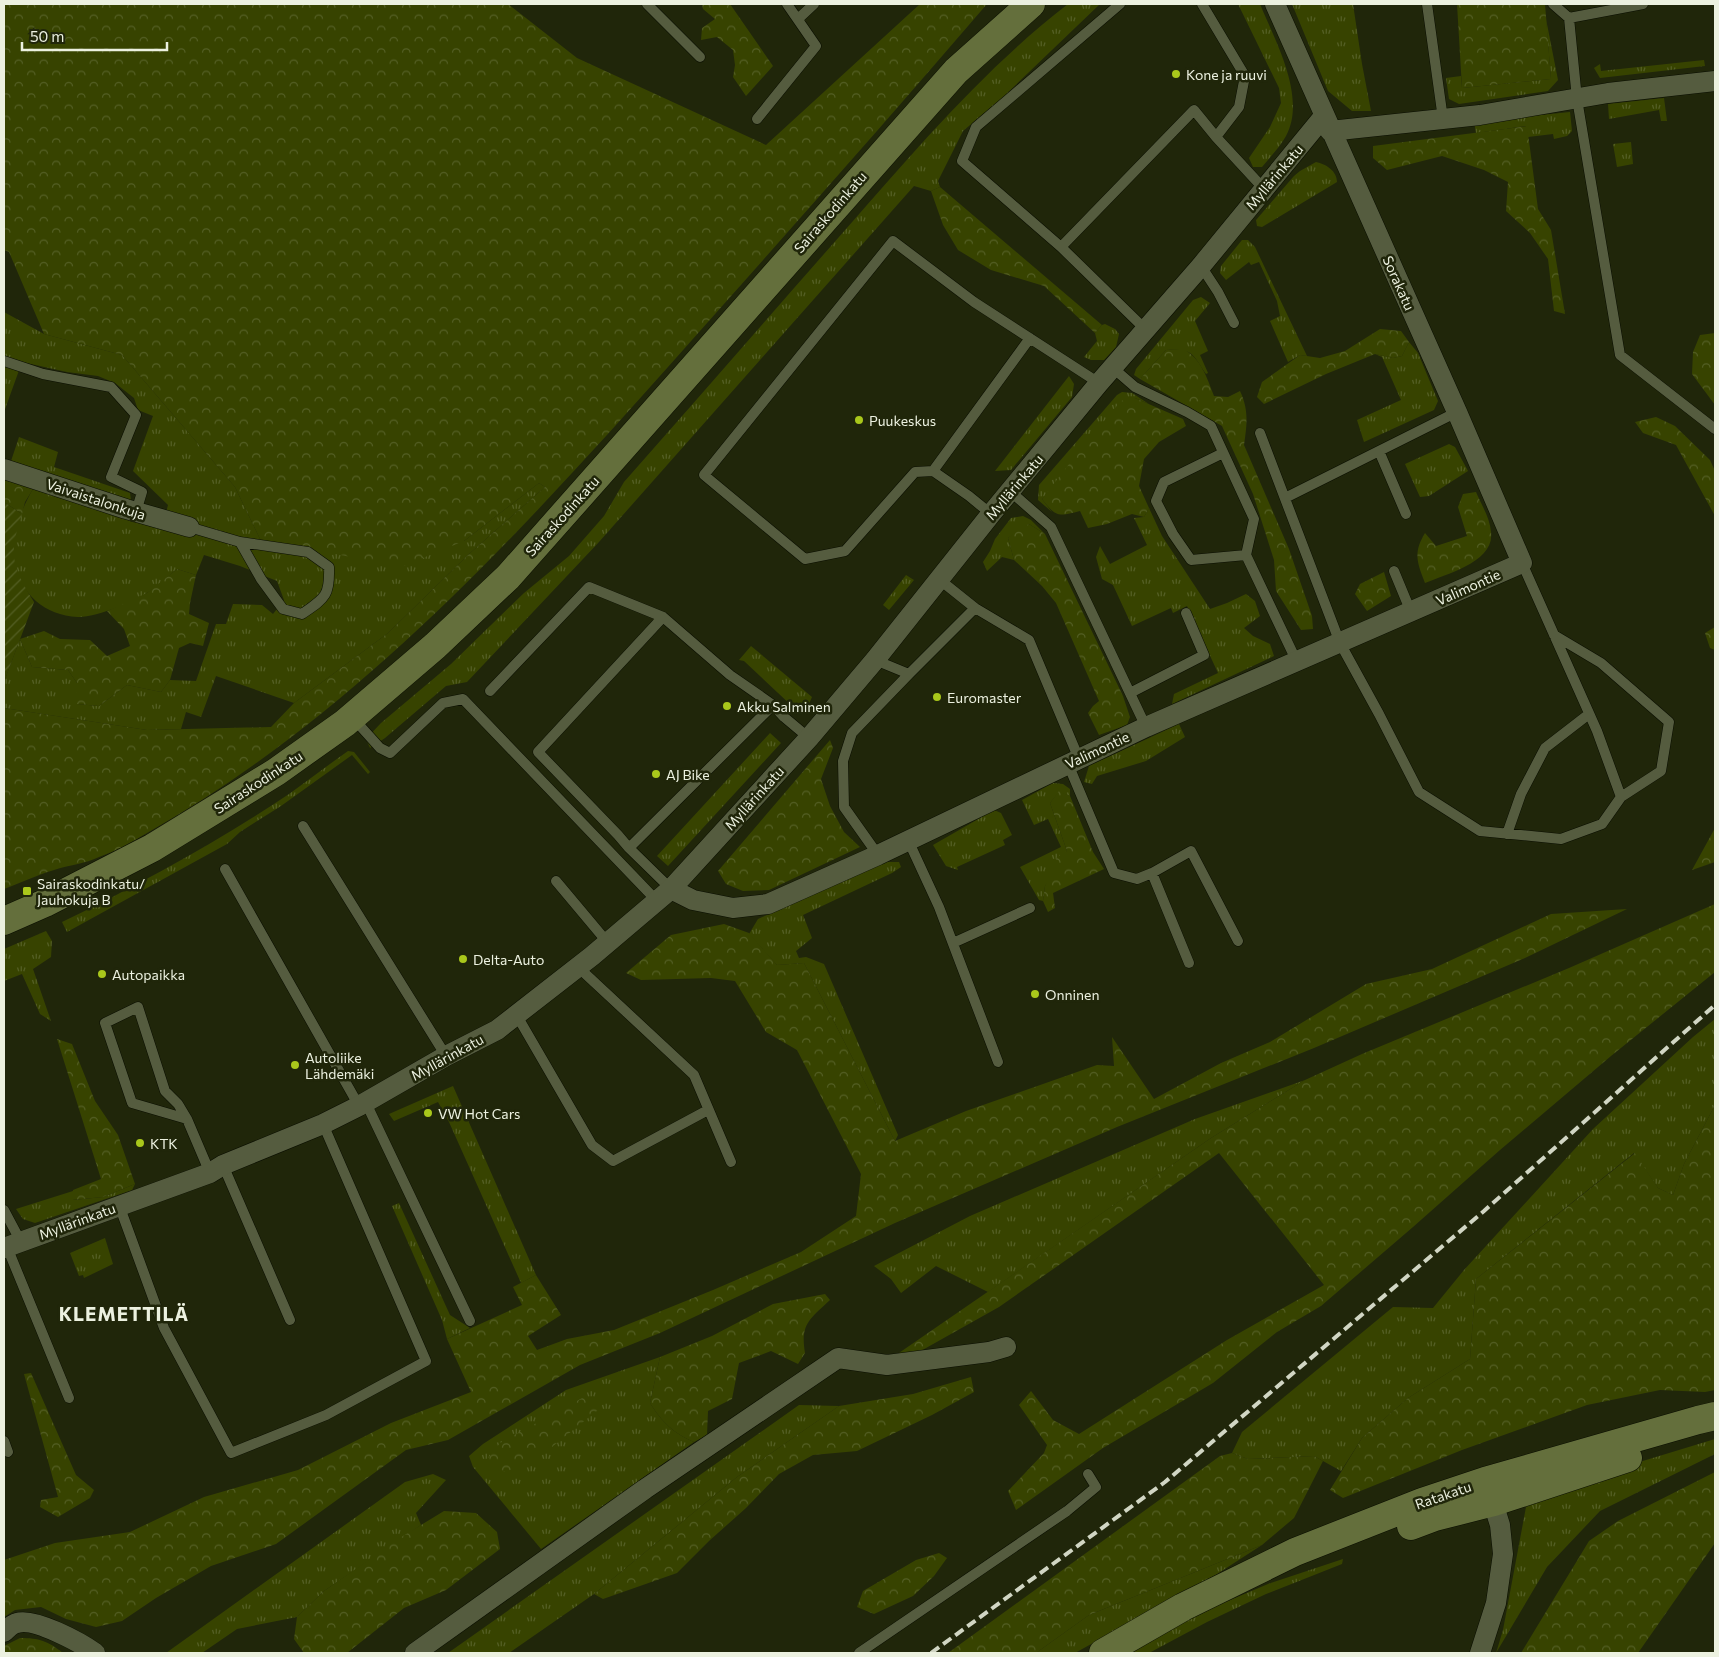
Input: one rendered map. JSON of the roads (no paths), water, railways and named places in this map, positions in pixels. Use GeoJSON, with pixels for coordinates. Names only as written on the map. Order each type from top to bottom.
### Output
{"type":"FeatureCollection","features":[{"type":"Feature","properties":{"kind":"main road","name":"Sairaskodinkatu"},"geometry":{"type":"LineString","coordinates":[[4,921],[44,903],[161,843],[276,772],[352,717],[435,646],[508,577],[956,72],[1031,4]]}},
{"type":"Feature","properties":{"kind":"main road","name":"Ratakatu"},"geometry":{"type":"LineString","coordinates":[[1489,1492],[1698,1420],[1715,1416]]}},
{"type":"Feature","properties":{"kind":"main road","name":"Ratakatu"},"geometry":{"type":"LineString","coordinates":[[1103,1653],[1184,1607],[1295,1552],[1422,1502],[1489,1492],[1715,1430]]}},
{"type":"Feature","properties":{"kind":"street","name":"Sorakatu"},"geometry":{"type":"LineString","coordinates":[[1275,4],[1457,412],[1522,563]]}},
{"type":"Feature","properties":{"kind":"street"},"geometry":{"type":"LineString","coordinates":[[1327,124],[1443,119],[1480,115],[1577,99],[1715,81]]}},
{"type":"Feature","properties":{"kind":"street","name":"Myllärinkatu"},"geometry":{"type":"LineString","coordinates":[[11,1246],[216,1169],[323,1124],[362,1105],[446,1056],[497,1030],[608,943],[664,895],[809,738],[875,660],[991,514],[1099,383],[1202,266],[1264,189],[1327,124]]}},
{"type":"Feature","properties":{"kind":"street","name":"Vaivaistalonkuja"},"geometry":{"type":"LineString","coordinates":[[4,469],[136,512],[189,527]]}},
{"type":"Feature","properties":{"kind":"street","name":"Valimontie"},"geometry":{"type":"LineString","coordinates":[[664,895],[733,908],[768,904],[1146,727],[1522,563]]}},
{"type":"Feature","properties":{"kind":"street"},"geometry":{"type":"LineString","coordinates":[[415,1653],[645,1489],[838,1358],[887,1365],[989,1352],[1006,1347]]}},
{"type":"Feature","properties":{"kind":"street"},"geometry":{"type":"LineString","coordinates":[[1480,1653],[1496,1603],[1504,1554],[1500,1525],[1489,1492]]}},
{"type":"Feature","properties":{"kind":"street"},"geometry":{"type":"LineString","coordinates":[[4,1632],[17,1622],[38,1623],[86,1646],[95,1653]]}},
{"type":"Feature","properties":{"kind":"lane"},"geometry":{"type":"LineString","coordinates":[[647,4],[700,57]]}},
{"type":"Feature","properties":{"kind":"lane"},"geometry":{"type":"LineString","coordinates":[[757,119],[816,46],[787,4]]}},
{"type":"Feature","properties":{"kind":"lane"},"geometry":{"type":"LineString","coordinates":[[798,19],[814,4]]}},
{"type":"Feature","properties":{"kind":"lane"},"geometry":{"type":"LineString","coordinates":[[1120,4],[976,127],[962,162],[1061,247],[1145,329]]}},
{"type":"Feature","properties":{"kind":"lane"},"geometry":{"type":"LineString","coordinates":[[1202,4],[1246,76],[1239,108],[1216,137]]}},
{"type":"Feature","properties":{"kind":"lane"},"geometry":{"type":"LineString","coordinates":[[1427,4],[1443,119]]}},
{"type":"Feature","properties":{"kind":"lane"},"geometry":{"type":"LineString","coordinates":[[1554,4],[1569,18],[1577,99],[1620,355],[1715,430]]}},
{"type":"Feature","properties":{"kind":"lane"},"geometry":{"type":"LineString","coordinates":[[1569,18],[1643,4]]}},
{"type":"Feature","properties":{"kind":"lane"},"geometry":{"type":"LineString","coordinates":[[1061,247],[1194,110],[1264,189]]}},
{"type":"Feature","properties":{"kind":"lane"},"geometry":{"type":"LineString","coordinates":[[991,514],[969,496],[933,472],[915,472],[845,550],[805,559],[704,475],[893,241],[974,302],[1099,383]]}},
{"type":"Feature","properties":{"kind":"lane"},"geometry":{"type":"LineString","coordinates":[[1202,266],[1234,323]]}},
{"type":"Feature","properties":{"kind":"lane"},"geometry":{"type":"LineString","coordinates":[[933,472],[1030,338]]}},
{"type":"Feature","properties":{"kind":"lane"},"geometry":{"type":"LineString","coordinates":[[4,361],[43,374],[111,387],[130,408],[136,415],[111,476],[142,492],[136,512]]}},
{"type":"Feature","properties":{"kind":"lane"},"geometry":{"type":"LineString","coordinates":[[1113,368],[1135,387],[1211,426],[1254,519],[1246,555],[1298,662]]}},
{"type":"Feature","properties":{"kind":"lane"},"geometry":{"type":"LineString","coordinates":[[1285,498],[1457,412]]}},
{"type":"Feature","properties":{"kind":"lane"},"geometry":{"type":"LineString","coordinates":[[1260,433],[1340,643],[1380,714],[1419,792],[1480,831],[1561,839],[1602,824],[1621,797],[1662,771],[1669,722],[1601,663],[1554,635]]}},
{"type":"Feature","properties":{"kind":"lane"},"geometry":{"type":"LineString","coordinates":[[1379,451],[1406,514]]}},
{"type":"Feature","properties":{"kind":"lane"},"geometry":{"type":"LineString","coordinates":[[1223,453],[1164,482],[1156,501],[1173,534],[1190,560],[1246,555]]}},
{"type":"Feature","properties":{"kind":"lane"},"geometry":{"type":"LineString","coordinates":[[1011,492],[1051,527],[1146,727]]}},
{"type":"Feature","properties":{"kind":"lane"},"geometry":{"type":"LineString","coordinates":[[189,527],[240,542],[308,552],[329,567],[329,586],[322,600],[302,614],[283,609],[261,579],[240,542]]}},
{"type":"Feature","properties":{"kind":"lane"},"geometry":{"type":"LineString","coordinates":[[1522,563],[1590,714],[1621,797]]}},
{"type":"Feature","properties":{"kind":"lane"},"geometry":{"type":"LineString","coordinates":[[1394,571],[1411,612]]}},
{"type":"Feature","properties":{"kind":"lane"},"geometry":{"type":"LineString","coordinates":[[940,580],[975,608],[1029,640],[1114,873],[1137,879],[1152,873],[1191,851],[1238,942]]}},
{"type":"Feature","properties":{"kind":"lane"},"geometry":{"type":"LineString","coordinates":[[490,691],[589,587],[663,617],[730,675],[773,705],[809,738]]}},
{"type":"Feature","properties":{"kind":"lane"},"geometry":{"type":"LineString","coordinates":[[878,854],[844,806],[843,762],[852,733],[975,608]]}},
{"type":"Feature","properties":{"kind":"lane"},"geometry":{"type":"LineString","coordinates":[[1130,693],[1204,655],[1186,613]]}},
{"type":"Feature","properties":{"kind":"lane"},"geometry":{"type":"LineString","coordinates":[[663,617],[538,752],[618,834],[664,895]]}},
{"type":"Feature","properties":{"kind":"lane"},"geometry":{"type":"LineString","coordinates":[[875,660],[909,674]]}},
{"type":"Feature","properties":{"kind":"lane"},"geometry":{"type":"LineString","coordinates":[[352,717],[380,748],[390,753],[443,703],[463,699],[664,895]]}},
{"type":"Feature","properties":{"kind":"lane"},"geometry":{"type":"LineString","coordinates":[[629,848],[773,705]]}},
{"type":"Feature","properties":{"kind":"lane"},"geometry":{"type":"LineString","coordinates":[[1507,834],[1521,794],[1545,748],[1590,714]]}},
{"type":"Feature","properties":{"kind":"lane"},"geometry":{"type":"LineString","coordinates":[[303,826],[446,1056]]}},
{"type":"Feature","properties":{"kind":"lane"},"geometry":{"type":"LineString","coordinates":[[908,840],[939,907],[998,1062]]}},
{"type":"Feature","properties":{"kind":"lane"},"geometry":{"type":"LineString","coordinates":[[225,869],[362,1105],[470,1321]]}},
{"type":"Feature","properties":{"kind":"lane"},"geometry":{"type":"LineString","coordinates":[[1152,873],[1189,963]]}},
{"type":"Feature","properties":{"kind":"lane"},"geometry":{"type":"LineString","coordinates":[[556,882],[608,943]]}},
{"type":"Feature","properties":{"kind":"lane"},"geometry":{"type":"LineString","coordinates":[[952,943],[1030,908]]}},
{"type":"Feature","properties":{"kind":"lane"},"geometry":{"type":"LineString","coordinates":[[578,967],[694,1075],[732,1162]]}},
{"type":"Feature","properties":{"kind":"lane"},"geometry":{"type":"LineString","coordinates":[[186,1119],[132,1103],[105,1024],[138,1007],[165,1091],[178,1104],[216,1169],[290,1320]]}},
{"type":"Feature","properties":{"kind":"lane"},"geometry":{"type":"LineString","coordinates":[[516,1014],[592,1145],[613,1161],[708,1110]]}},
{"type":"Feature","properties":{"kind":"lane"},"geometry":{"type":"LineString","coordinates":[[119,1205],[164,1328],[231,1453],[326,1415],[426,1361],[323,1124]]}},
{"type":"Feature","properties":{"kind":"lane"},"geometry":{"type":"LineString","coordinates":[[4,1210],[11,1246],[68,1398]]}},
{"type":"Feature","properties":{"kind":"lane"},"geometry":{"type":"LineString","coordinates":[[4,1441],[8,1452]]}},
{"type":"Feature","properties":{"kind":"lane"},"geometry":{"type":"LineString","coordinates":[[860,1653],[1067,1511],[1096,1487],[1088,1474]]}},
{"type":"Feature","properties":{"kind":"railway"},"geometry":{"type":"LineString","coordinates":[[931,1653],[1165,1482],[1484,1211],[1715,1005]]}},
{"type":"Feature","properties":{"kind":"place","name":"Kone ja ruuvi"},"geometry":{"type":"Point","coordinates":[1176,74]}},
{"type":"Feature","properties":{"kind":"place","name":"Puukeskus"},"geometry":{"type":"Point","coordinates":[859,420]}},
{"type":"Feature","properties":{"kind":"place","name":"Euromaster"},"geometry":{"type":"Point","coordinates":[937,697]}},
{"type":"Feature","properties":{"kind":"place","name":"Akku Salminen"},"geometry":{"type":"Point","coordinates":[727,706]}},
{"type":"Feature","properties":{"kind":"place","name":"AJ Bike"},"geometry":{"type":"Point","coordinates":[656,774]}},
{"type":"Feature","properties":{"kind":"place","name":"Sairaskodinkatu/ Jauhokuja B"},"geometry":{"type":"Point","coordinates":[27,891]}},
{"type":"Feature","properties":{"kind":"place","name":"Delta-Auto"},"geometry":{"type":"Point","coordinates":[463,959]}},
{"type":"Feature","properties":{"kind":"place","name":"Autopaikka"},"geometry":{"type":"Point","coordinates":[102,974]}},
{"type":"Feature","properties":{"kind":"place","name":"Onninen"},"geometry":{"type":"Point","coordinates":[1035,994]}},
{"type":"Feature","properties":{"kind":"place","name":"Autoliike Lähdemäki"},"geometry":{"type":"Point","coordinates":[295,1065]}},
{"type":"Feature","properties":{"kind":"place","name":"VW Hot Cars"},"geometry":{"type":"Point","coordinates":[428,1113]}},
{"type":"Feature","properties":{"kind":"place","name":"KTK"},"geometry":{"type":"Point","coordinates":[140,1143]}},
{"type":"Feature","properties":{"kind":"district","name":"KLEMETTILÄ"},"geometry":{"type":"Point","coordinates":[124,1313]}}]}
